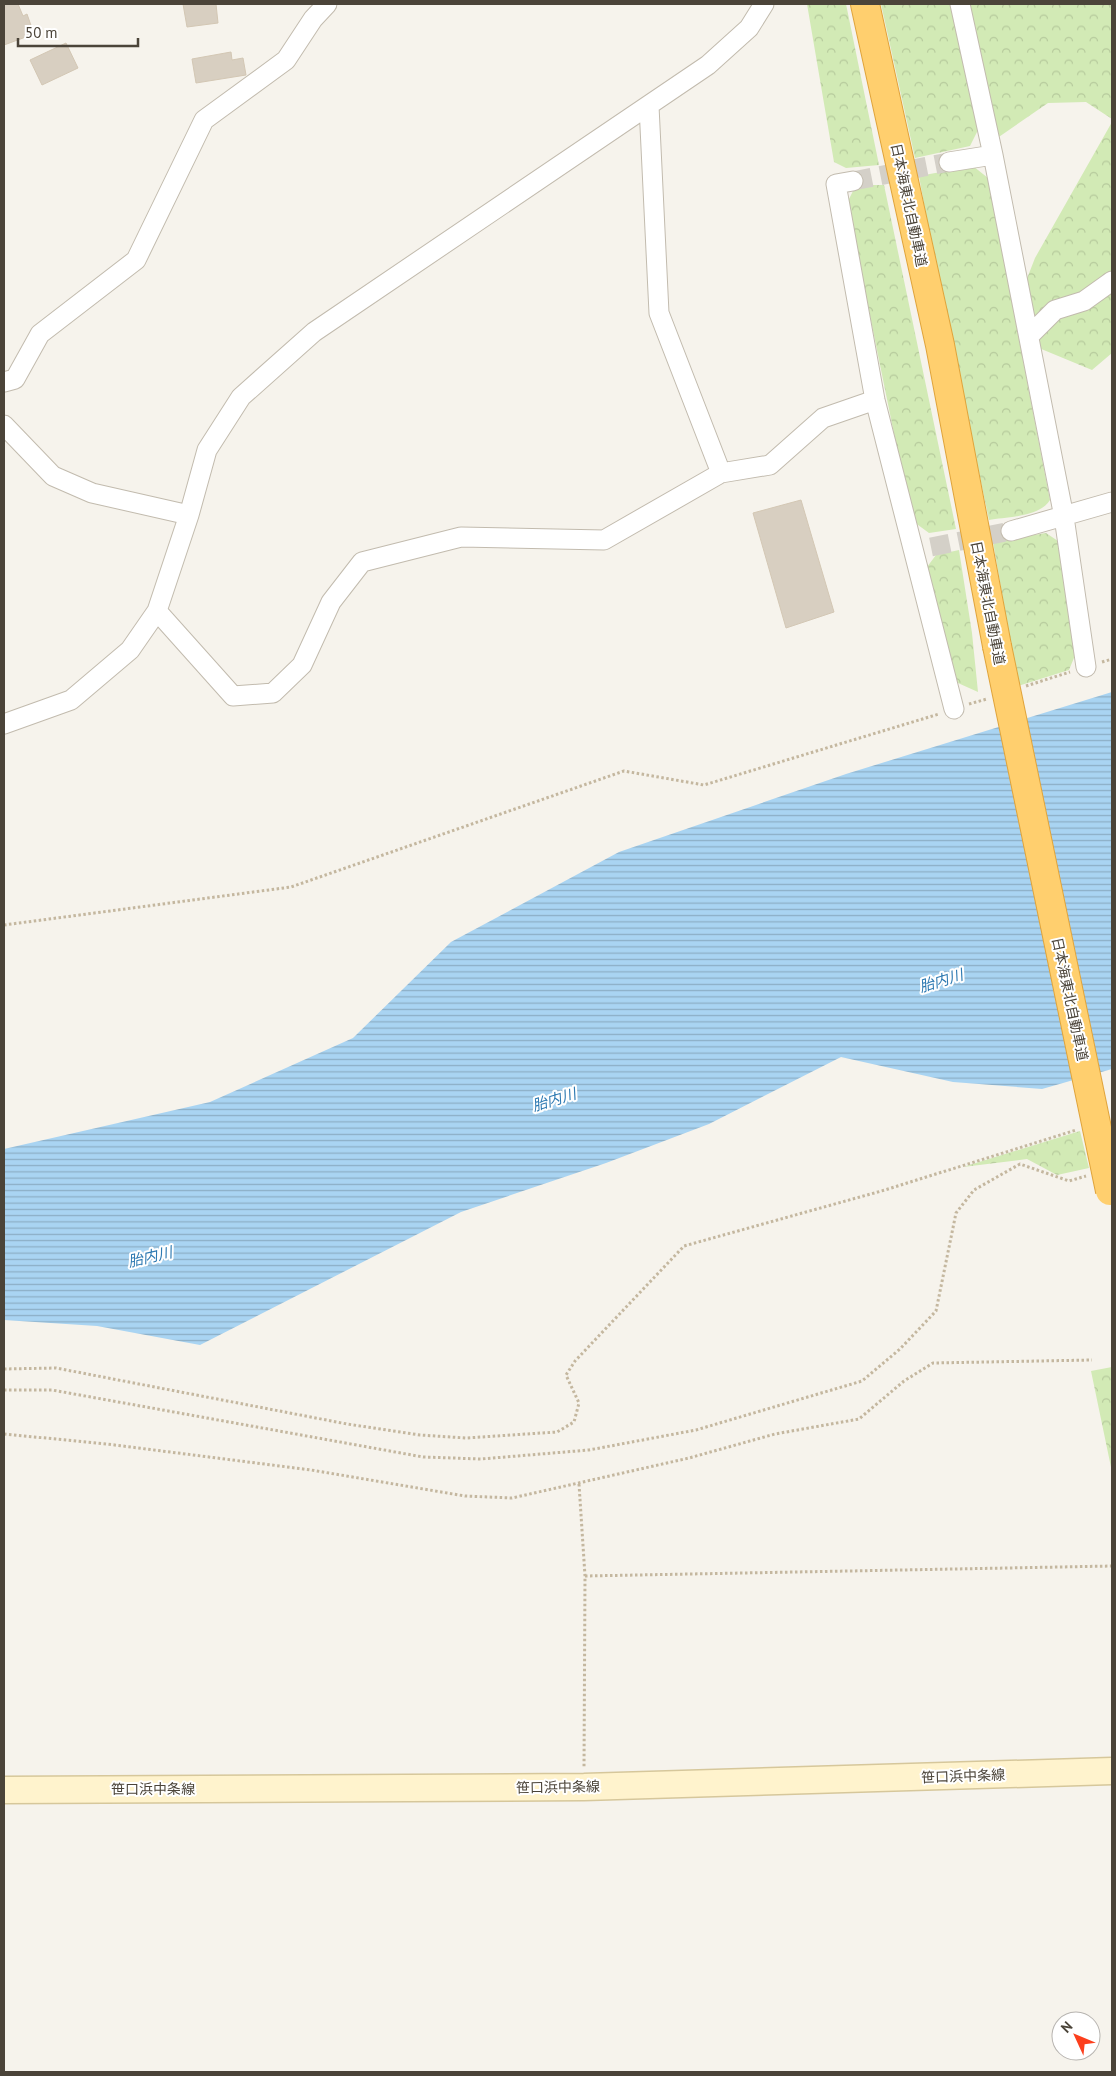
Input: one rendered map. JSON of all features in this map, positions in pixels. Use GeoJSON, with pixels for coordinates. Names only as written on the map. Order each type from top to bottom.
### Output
{"type":"FeatureCollection","features":[{"type":"Feature","properties":{"kind":"highway","name":"日本海東北自動車道"},"geometry":{"type":"LineString","coordinates":[[865,4],[940,345],[997,646],[1106,1189]]}},
{"type":"Feature","properties":{"kind":"main road","name":"笹口浜中条線"},"geometry":{"type":"LineString","coordinates":[[4,1790],[584,1787],[1112,1771]]}},
{"type":"Feature","properties":{"kind":"street"},"geometry":{"type":"LineString","coordinates":[[4,382],[16,379],[40,334],[136,260],[204,120],[286,60],[313,19],[327,4]]}},
{"type":"Feature","properties":{"kind":"street"},"geometry":{"type":"LineString","coordinates":[[4,724],[71,700],[130,650],[157,611],[189,515],[207,450],[242,397],[314,332],[708,66],[749,28],[764,4]]}},
{"type":"Feature","properties":{"kind":"street"},"geometry":{"type":"LineString","coordinates":[[960,4],[993,155],[1064,517],[1086,667]]}},
{"type":"Feature","properties":{"kind":"street"},"geometry":{"type":"LineString","coordinates":[[648,106],[659,313],[721,473]]}},
{"type":"Feature","properties":{"kind":"street"},"geometry":{"type":"LineString","coordinates":[[949,162],[993,155]]}},
{"type":"Feature","properties":{"kind":"street"},"geometry":{"type":"LineString","coordinates":[[853,181],[836,184],[875,400],[922,549],[954,709]]}},
{"type":"Feature","properties":{"kind":"street"},"geometry":{"type":"LineString","coordinates":[[1029,336],[1055,310],[1084,301],[1112,281]]}},
{"type":"Feature","properties":{"kind":"street"},"geometry":{"type":"LineString","coordinates":[[157,611],[233,696],[273,693],[302,664],[331,602],[362,562],[462,537],[604,540],[721,473],[770,465],[823,418],[875,400]]}},
{"type":"Feature","properties":{"kind":"street"},"geometry":{"type":"LineString","coordinates":[[4,425],[52,476],[92,493],[189,515]]}},
{"type":"Feature","properties":{"kind":"street"},"geometry":{"type":"LineString","coordinates":[[1011,531],[1112,502]]}},
{"type":"Feature","properties":{"kind":"path"},"geometry":{"type":"LineString","coordinates":[[1020,688],[1112,659]]}},
{"type":"Feature","properties":{"kind":"path"},"geometry":{"type":"LineString","coordinates":[[4,925],[290,887],[624,771],[704,785],[991,697]]}},
{"type":"Feature","properties":{"kind":"path"},"geometry":{"type":"LineString","coordinates":[[4,1370],[56,1368],[347,1424],[420,1435],[466,1438],[557,1432],[574,1422],[579,1403],[566,1375],[575,1361],[684,1246],[885,1190],[1084,1128]]}},
{"type":"Feature","properties":{"kind":"path"},"geometry":{"type":"LineString","coordinates":[[4,1390],[52,1390],[423,1458],[481,1459],[589,1450],[696,1430],[862,1381],[900,1349],[936,1311],[956,1213],[974,1190],[1020,1164],[1069,1181],[1106,1189]]}},
{"type":"Feature","properties":{"kind":"path"},"geometry":{"type":"LineString","coordinates":[[4,1434],[107,1444],[312,1470],[465,1496],[512,1498],[689,1458],[775,1434],[859,1419],[904,1381],[933,1364],[1092,1360]]}},
{"type":"Feature","properties":{"kind":"path"},"geometry":{"type":"LineString","coordinates":[[579,1484],[585,1576],[584,1787]]}},
{"type":"Feature","properties":{"kind":"path"},"geometry":{"type":"LineString","coordinates":[[585,1576],[1112,1566]]}},
{"type":"Feature","properties":{"kind":"green space"},"geometry":{"type":"Polygon","coordinates":[[[807,4],[846,4],[879,165],[846,168],[834,162],[807,4]]]}},
{"type":"Feature","properties":{"kind":"green space"},"geometry":{"type":"Polygon","coordinates":[[[881,4],[950,4],[978,130],[970,146],[915,158],[881,4]]]}},
{"type":"Feature","properties":{"kind":"green space"},"geometry":{"type":"Polygon","coordinates":[[[965,4],[1112,4],[1112,119],[1086,102],[1048,103],[993,141],[965,4]]]}},
{"type":"Feature","properties":{"kind":"green space"},"geometry":{"type":"Polygon","coordinates":[[[1112,122],[1112,353],[1092,370],[1034,346],[1014,312],[1035,258],[1112,122]]]}},
{"type":"Feature","properties":{"kind":"green space"},"geometry":{"type":"Polygon","coordinates":[[[973,166],[988,178],[1050,500],[1045,506],[1031,513],[989,520],[935,265],[919,176],[973,166]]]}},
{"type":"Feature","properties":{"kind":"green space"},"geometry":{"type":"Polygon","coordinates":[[[868,185],[884,185],[956,529],[929,533],[914,522],[910,512],[847,203],[853,191],[868,185]]]}},
{"type":"Feature","properties":{"kind":"green space"},"geometry":{"type":"Polygon","coordinates":[[[1046,533],[1058,541],[1076,653],[1069,670],[1018,686],[993,542],[1046,533]]]}},
{"type":"Feature","properties":{"kind":"green space"},"geometry":{"type":"Polygon","coordinates":[[[959,550],[972,633],[978,692],[949,679],[927,567],[936,555],[959,550]]]}},
{"type":"Feature","properties":{"kind":"green space"},"geometry":{"type":"Polygon","coordinates":[[[1080,1131],[1089,1168],[1057,1175],[1027,1159],[963,1167],[1080,1131]]]}},
{"type":"Feature","properties":{"kind":"green space"},"geometry":{"type":"Polygon","coordinates":[[[1112,1367],[1112,1472],[1091,1371],[1112,1367]]]}},
{"type":"Feature","properties":{"kind":"water","name":"胎内川"},"geometry":{"type":"Polygon","coordinates":[[[1112,692],[1112,1069],[1042,1089],[953,1082],[841,1057],[709,1124],[606,1163],[461,1212],[200,1345],[97,1326],[4,1320],[4,1149],[210,1102],[353,1038],[451,942],[619,852],[846,774],[1112,692]]]}},
{"type":"Feature","properties":{"kind":"building"},"geometry":{"type":"Polygon","coordinates":[[[4,4],[18,4],[23,16],[27,14],[34,34],[4,45],[4,4]]]}},
{"type":"Feature","properties":{"kind":"building"},"geometry":{"type":"Polygon","coordinates":[[[183,4],[216,4],[218,23],[187,27],[183,4]]]}},
{"type":"Feature","properties":{"kind":"building"},"geometry":{"type":"Polygon","coordinates":[[[66,43],[78,68],[42,85],[30,60],[66,43]]]}},
{"type":"Feature","properties":{"kind":"building"},"geometry":{"type":"Polygon","coordinates":[[[231,52],[232,60],[243,58],[246,75],[196,83],[192,59],[231,52]]]}},
{"type":"Feature","properties":{"kind":"building"},"geometry":{"type":"Polygon","coordinates":[[[801,500],[834,612],[786,628],[753,513],[801,500]]]}},
{"type":"Feature","properties":{"kind":"tunnel"},"geometry":{"type":"LineString","coordinates":[[853,181],[949,162]]}},
{"type":"Feature","properties":{"kind":"tunnel"},"geometry":{"type":"LineString","coordinates":[[931,547],[1011,531]]}}]}
